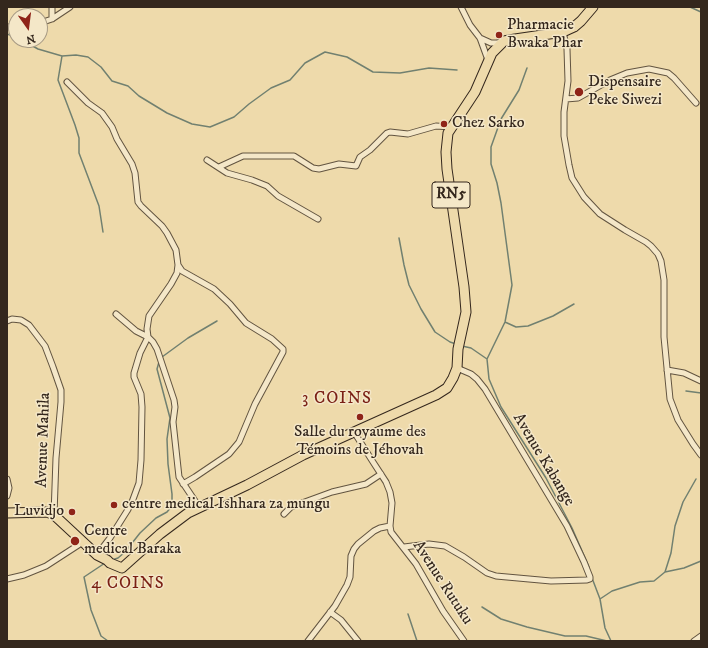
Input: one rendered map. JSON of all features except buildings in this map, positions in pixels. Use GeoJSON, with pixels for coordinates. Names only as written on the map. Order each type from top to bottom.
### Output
{"type":"FeatureCollection","features":[{"type":"Feature","properties":{"kind":"highway"},"geometry":{"type":"LineString","coordinates":[[504,41],[563,32],[574,27],[593,7]]}},
{"type":"Feature","properties":{"kind":"highway","name":"RN5"},"geometry":{"type":"LineString","coordinates":[[7,514],[47,512],[70,529],[97,555],[120,568],[124,567],[173,523],[188,513],[247,485],[303,455],[436,395],[447,388],[457,368],[458,349],[466,312],[447,169],[446,142],[451,127],[475,92],[495,50],[504,41]]}},
{"type":"Feature","properties":{"kind":"street"},"geometry":{"type":"LineString","coordinates":[[52,7],[52,19]]}},
{"type":"Feature","properties":{"kind":"street"},"geometry":{"type":"LineString","coordinates":[[48,20],[70,7]]}},
{"type":"Feature","properties":{"kind":"street"},"geometry":{"type":"LineString","coordinates":[[461,7],[470,25],[480,38],[489,61]]}},
{"type":"Feature","properties":{"kind":"street"},"geometry":{"type":"LineString","coordinates":[[563,32],[567,49],[568,65],[568,81],[564,112],[564,146],[568,166],[577,187],[600,214],[651,246],[658,254],[661,261],[664,280],[664,337],[668,391],[671,404],[686,434],[701,455]]}},
{"type":"Feature","properties":{"kind":"street"},"geometry":{"type":"LineString","coordinates":[[480,38],[497,44],[504,41]]}},
{"type":"Feature","properties":{"kind":"street"},"geometry":{"type":"LineString","coordinates":[[566,99],[578,98],[610,80],[627,73],[649,69],[668,73],[696,103]]}},
{"type":"Feature","properties":{"kind":"street"},"geometry":{"type":"LineString","coordinates":[[67,82],[88,103],[102,113],[112,127],[117,139],[128,155],[134,168],[137,182],[138,202],[140,206],[162,226],[167,233],[176,250],[178,265],[177,273],[171,284],[149,316],[147,328],[148,337],[140,353],[134,373],[134,377],[141,394],[142,407],[141,460],[138,483],[130,507],[97,555]]}},
{"type":"Feature","properties":{"kind":"street"},"geometry":{"type":"LineString","coordinates":[[218,167],[243,156],[294,156],[313,168],[319,169],[339,164],[356,166],[360,157],[370,150],[387,133],[408,134],[436,126],[451,127]]}},
{"type":"Feature","properties":{"kind":"street"},"geometry":{"type":"LineString","coordinates":[[207,160],[227,173],[267,186],[278,196],[318,219]]}},
{"type":"Feature","properties":{"kind":"street"},"geometry":{"type":"LineString","coordinates":[[178,265],[182,271],[223,296],[246,323],[272,339],[283,349],[283,352],[255,404],[239,442],[229,454],[183,484]]}},
{"type":"Feature","properties":{"kind":"street"},"geometry":{"type":"LineString","coordinates":[[116,314],[136,331],[148,337],[157,349],[174,400],[175,407],[173,422],[179,477],[199,507]]}},
{"type":"Feature","properties":{"kind":"street","name":"Avenue Mahila"},"geometry":{"type":"LineString","coordinates":[[7,320],[21,320],[29,325],[45,346],[61,390],[62,402],[55,463],[54,516]]}},
{"type":"Feature","properties":{"kind":"street","name":"Avenue Kabange"},"geometry":{"type":"LineString","coordinates":[[404,547],[429,544],[445,546],[487,573],[496,576],[551,581],[590,579],[584,562],[567,526],[485,389],[471,374],[457,368]]}},
{"type":"Feature","properties":{"kind":"street"},"geometry":{"type":"LineString","coordinates":[[667,370],[684,373],[701,381]]}},
{"type":"Feature","properties":{"kind":"street"},"geometry":{"type":"LineString","coordinates":[[308,641],[343,593],[350,577],[351,556],[354,549],[361,541],[374,531],[390,526],[392,503],[390,492],[381,474],[354,432]]}},
{"type":"Feature","properties":{"kind":"street"},"geometry":{"type":"LineString","coordinates":[[284,514],[291,507],[332,492],[366,484],[381,474]]}},
{"type":"Feature","properties":{"kind":"street"},"geometry":{"type":"LineString","coordinates":[[7,478],[9,488],[7,496]]}},
{"type":"Feature","properties":{"kind":"street","name":"Avenue Rutuku"},"geometry":{"type":"LineString","coordinates":[[390,526],[395,538],[404,547],[428,582],[443,611],[464,641]]}},
{"type":"Feature","properties":{"kind":"street"},"geometry":{"type":"LineString","coordinates":[[7,579],[24,575],[46,566],[83,542]]}},
{"type":"Feature","properties":{"kind":"street"},"geometry":{"type":"LineString","coordinates":[[330,612],[341,620],[358,641]]}},
{"type":"Feature","properties":{"kind":"street"},"geometry":{"type":"LineString","coordinates":[[694,641],[701,636]]}},
{"type":"Feature","properties":{"kind":"waterway"},"geometry":{"type":"LineString","coordinates":[[690,7],[701,12]]}},
{"type":"Feature","properties":{"kind":"waterway"},"geometry":{"type":"LineString","coordinates":[[36,48],[62,56],[76,55],[88,57],[101,67],[112,81],[128,86],[139,96],[167,113],[192,124],[210,127],[234,117],[271,88],[290,80],[305,63],[325,52],[347,57],[373,72],[400,73],[429,68],[457,70]]}},
{"type":"Feature","properties":{"kind":"waterway"},"geometry":{"type":"LineString","coordinates":[[62,56],[58,80],[79,138],[79,153],[99,206],[103,232]]}},
{"type":"Feature","properties":{"kind":"waterway"},"geometry":{"type":"LineString","coordinates":[[527,68],[519,90],[501,119],[491,147],[491,164],[501,203],[512,285],[505,322],[487,359],[489,379],[501,407],[546,478],[572,528],[589,567]]}},
{"type":"Feature","properties":{"kind":"waterway"},"geometry":{"type":"LineString","coordinates":[[399,238],[409,285],[421,309],[435,332],[450,342],[456,344]]}},
{"type":"Feature","properties":{"kind":"waterway"},"geometry":{"type":"LineString","coordinates":[[505,322],[516,327],[528,326],[553,316],[574,304]]}},
{"type":"Feature","properties":{"kind":"waterway"},"geometry":{"type":"LineString","coordinates":[[162,357],[188,338],[217,321]]}},
{"type":"Feature","properties":{"kind":"waterway"},"geometry":{"type":"LineString","coordinates":[[462,346],[471,348],[487,359]]}},
{"type":"Feature","properties":{"kind":"waterway"},"geometry":{"type":"LineString","coordinates":[[112,560],[118,558],[125,552],[140,533],[156,518],[167,512],[172,506],[167,439],[170,418],[157,369],[159,362]]}},
{"type":"Feature","properties":{"kind":"waterway"},"geometry":{"type":"LineString","coordinates":[[686,391],[701,393]]}},
{"type":"Feature","properties":{"kind":"waterway"},"geometry":{"type":"LineString","coordinates":[[600,599],[612,591],[640,582],[654,581],[665,572],[671,553],[675,526],[683,502],[696,479]]}},
{"type":"Feature","properties":{"kind":"waterway"},"geometry":{"type":"LineString","coordinates":[[665,572],[684,568],[701,561]]}},
{"type":"Feature","properties":{"kind":"waterway"},"geometry":{"type":"LineString","coordinates":[[105,563],[84,577],[91,610],[101,636],[108,641]]}},
{"type":"Feature","properties":{"kind":"waterway"},"geometry":{"type":"LineString","coordinates":[[592,578],[600,599],[605,628],[611,641]]}},
{"type":"Feature","properties":{"kind":"waterway"},"geometry":{"type":"LineString","coordinates":[[482,607],[501,619],[527,627],[565,636],[586,636],[607,641]]}},
{"type":"Feature","properties":{"kind":"waterway"},"geometry":{"type":"LineString","coordinates":[[408,614],[417,641]]}},
{"type":"Feature","properties":{"kind":"place","name":"Pharmacie Bwaka Phar"},"geometry":{"type":"Point","coordinates":[499,35]}},
{"type":"Feature","properties":{"kind":"place","name":"Dispensaire Peke Siwezi"},"geometry":{"type":"Point","coordinates":[579,92]}},
{"type":"Feature","properties":{"kind":"place","name":"Chez Sarko"},"geometry":{"type":"Point","coordinates":[444,124]}},
{"type":"Feature","properties":{"kind":"place","name":"Salle du royaume des Témoins de Jéhovah"},"geometry":{"type":"Point","coordinates":[360,417]}},
{"type":"Feature","properties":{"kind":"place","name":"centre medical Ishhara za mungu"},"geometry":{"type":"Point","coordinates":[114,505]}},
{"type":"Feature","properties":{"kind":"place","name":"Luvidjo"},"geometry":{"type":"Point","coordinates":[72,512]}},
{"type":"Feature","properties":{"kind":"place","name":"Centre medical Baraka"},"geometry":{"type":"Point","coordinates":[75,541]}},
{"type":"Feature","properties":{"kind":"district","name":"3 COINS"},"geometry":{"type":"Point","coordinates":[337,399]}},
{"type":"Feature","properties":{"kind":"district","name":"4 COINS"},"geometry":{"type":"Point","coordinates":[128,584]}}]}
